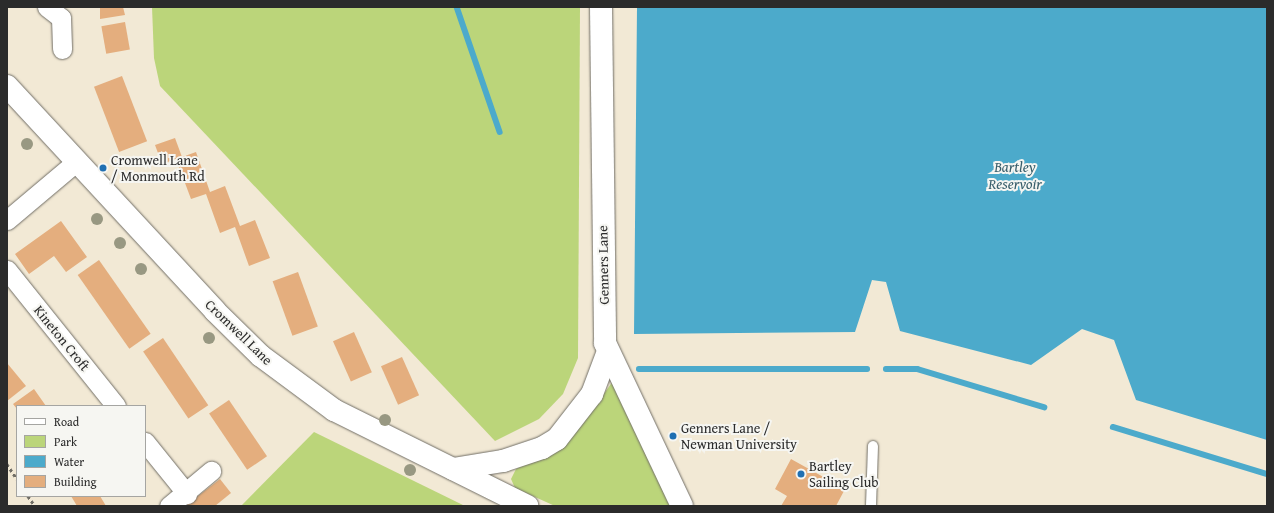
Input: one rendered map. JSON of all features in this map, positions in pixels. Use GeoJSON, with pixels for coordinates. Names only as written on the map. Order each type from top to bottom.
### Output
{"type":"FeatureCollection","features":[{"type":"Feature","properties":{"kind":"street"},"geometry":{"type":"LineString","coordinates":[[47,7],[62,18],[62,49]]}},
{"type":"Feature","properties":{"kind":"street","name":"Genners Lane"},"geometry":{"type":"LineString","coordinates":[[601,7],[599,105],[607,354],[682,506]]}},
{"type":"Feature","properties":{"kind":"street","name":"Cromwell Lane"},"geometry":{"type":"LineString","coordinates":[[7,86],[215,312],[260,356],[334,410],[527,506]]}},
{"type":"Feature","properties":{"kind":"street"},"geometry":{"type":"LineString","coordinates":[[7,220],[77,161]]}},
{"type":"Feature","properties":{"kind":"street","name":"Kineton Croft"},"geometry":{"type":"LineString","coordinates":[[7,270],[115,405]]}},
{"type":"Feature","properties":{"kind":"street"},"geometry":{"type":"LineString","coordinates":[[453,469],[503,462],[542,448],[557,439],[592,394],[607,354]]}},
{"type":"Feature","properties":{"kind":"street"},"geometry":{"type":"LineString","coordinates":[[146,443],[187,494]]}},
{"type":"Feature","properties":{"kind":"street"},"geometry":{"type":"LineString","coordinates":[[169,506],[187,494],[211,471]]}},
{"type":"Feature","properties":{"kind":"lane"},"geometry":{"type":"LineString","coordinates":[[871,506],[873,446]]}},
{"type":"Feature","properties":{"kind":"path"},"geometry":{"type":"LineString","coordinates":[[7,464],[16,478]]}},
{"type":"Feature","properties":{"kind":"path"},"geometry":{"type":"LineString","coordinates":[[29,497],[35,506]]}},
{"type":"Feature","properties":{"kind":"green space"},"geometry":{"type":"Polygon","coordinates":[[[152,7],[580,7],[578,358],[563,394],[539,419],[495,441],[160,86],[154,58],[152,7]]]}},
{"type":"Feature","properties":{"kind":"green space"},"geometry":{"type":"Polygon","coordinates":[[[613,381],[673,506],[555,506],[515,488],[511,479],[516,469],[559,447],[581,426],[613,381]]]}},
{"type":"Feature","properties":{"kind":"green space"},"geometry":{"type":"Polygon","coordinates":[[[314,432],[465,506],[241,506],[314,432]]]}},
{"type":"Feature","properties":{"kind":"water","name":"Bartley Reservoir"},"geometry":{"type":"Polygon","coordinates":[[[637,7],[1267,7],[1267,440],[1136,400],[1114,340],[1082,329],[1031,365],[900,331],[886,282],[872,280],[855,332],[634,334],[637,7]]]}},
{"type":"Feature","properties":{"kind":"building"},"geometry":{"type":"Polygon","coordinates":[[[100,7],[123,7],[125,15],[100,19],[100,7]]]}},
{"type":"Feature","properties":{"kind":"building"},"geometry":{"type":"Polygon","coordinates":[[[125,22],[130,50],[106,54],[101,26],[125,22]]]}},
{"type":"Feature","properties":{"kind":"building"},"geometry":{"type":"Polygon","coordinates":[[[122,76],[147,141],[119,152],[94,87],[122,76]]]}},
{"type":"Feature","properties":{"kind":"building"},"geometry":{"type":"Polygon","coordinates":[[[175,138],[182,157],[196,152],[210,192],[225,186],[240,226],[255,220],[270,258],[249,266],[235,227],[220,233],[206,194],[191,199],[176,159],[162,164],[155,145],[175,138]]]}},
{"type":"Feature","properties":{"kind":"building"},"geometry":{"type":"Polygon","coordinates":[[[61,221],[87,257],[66,272],[54,256],[29,274],[15,254],[61,221]]]}},
{"type":"Feature","properties":{"kind":"building"},"geometry":{"type":"Polygon","coordinates":[[[99,260],[151,334],[129,349],[78,275],[99,260]]]}},
{"type":"Feature","properties":{"kind":"building"},"geometry":{"type":"Polygon","coordinates":[[[298,272],[318,327],[292,336],[273,281],[298,272]]]}},
{"type":"Feature","properties":{"kind":"building"},"geometry":{"type":"Polygon","coordinates":[[[354,332],[372,372],[351,382],[333,341],[354,332]]]}},
{"type":"Feature","properties":{"kind":"building"},"geometry":{"type":"Polygon","coordinates":[[[163,338],[208,405],[188,419],[143,351],[163,338]]]}},
{"type":"Feature","properties":{"kind":"building"},"geometry":{"type":"Polygon","coordinates":[[[402,357],[419,395],[398,405],[381,366],[402,357]]]}},
{"type":"Feature","properties":{"kind":"building"},"geometry":{"type":"Polygon","coordinates":[[[7,363],[26,386],[7,401],[7,363]]]}},
{"type":"Feature","properties":{"kind":"building"},"geometry":{"type":"Polygon","coordinates":[[[34,389],[45,405],[16,405],[16,408],[13,404],[34,389]]]}},
{"type":"Feature","properties":{"kind":"building"},"geometry":{"type":"Polygon","coordinates":[[[229,400],[267,456],[247,470],[209,413],[229,400]]]}},
{"type":"Feature","properties":{"kind":"building","name":"Bartley Sailing Club"},"geometry":{"type":"Polygon","coordinates":[[[791,459],[845,489],[836,506],[781,506],[787,496],[775,489],[791,459]]]}},
{"type":"Feature","properties":{"kind":"building"},"geometry":{"type":"Polygon","coordinates":[[[220,479],[231,493],[215,506],[185,506],[220,479]]]}},
{"type":"Feature","properties":{"kind":"building"},"geometry":{"type":"Polygon","coordinates":[[[72,497],[101,497],[106,506],[77,506],[72,497]]]}},
{"type":"Feature","properties":{"kind":"waterway"},"geometry":{"type":"LineString","coordinates":[[457,7],[500,132]]}},
{"type":"Feature","properties":{"kind":"waterway"},"geometry":{"type":"LineString","coordinates":[[639,369],[867,369]]}},
{"type":"Feature","properties":{"kind":"waterway"},"geometry":{"type":"LineString","coordinates":[[886,369],[917,369],[1044,407]]}},
{"type":"Feature","properties":{"kind":"waterway"},"geometry":{"type":"LineString","coordinates":[[1113,427],[1267,474]]}},
{"type":"Feature","properties":{"kind":"place","name":"Cromwell Lane / Monmouth Rd"},"geometry":{"type":"Point","coordinates":[103,168]}},
{"type":"Feature","properties":{"kind":"place","name":"Genners Lane / Newman University"},"geometry":{"type":"Point","coordinates":[673,436]}},
{"type":"Feature","properties":{"kind":"place","name":"Bartley Sailing Club"},"geometry":{"type":"Point","coordinates":[801,474]}}]}
